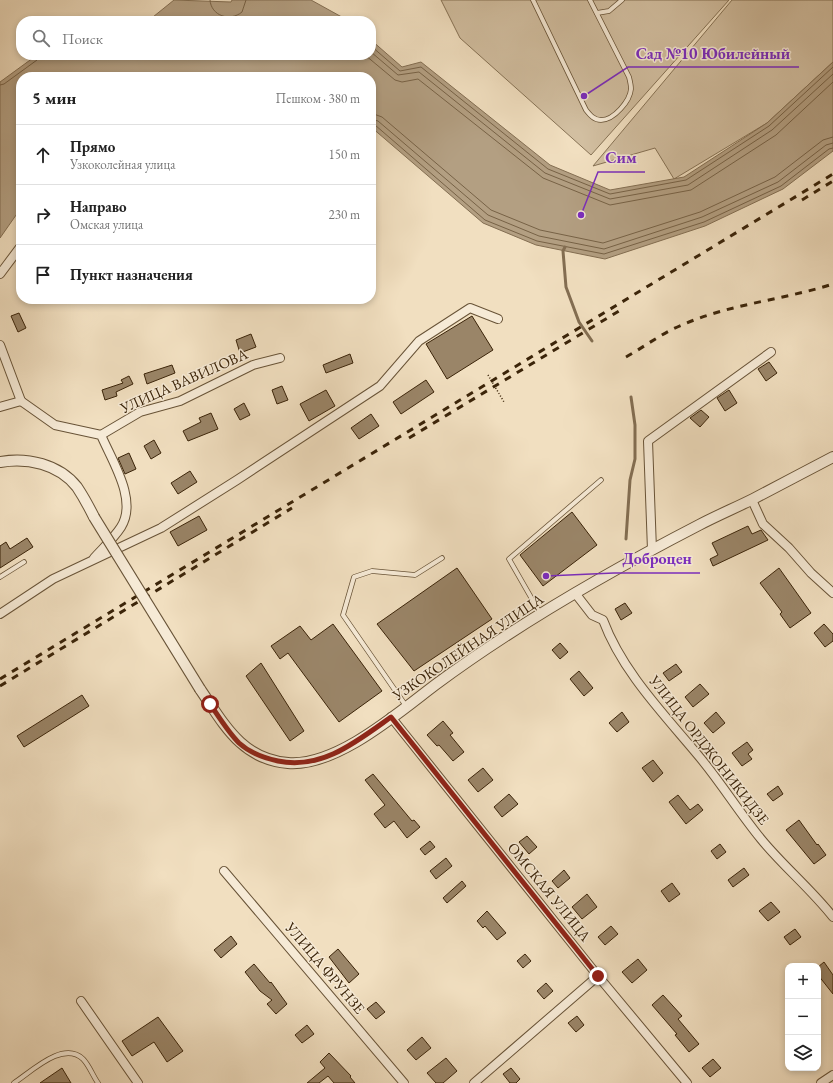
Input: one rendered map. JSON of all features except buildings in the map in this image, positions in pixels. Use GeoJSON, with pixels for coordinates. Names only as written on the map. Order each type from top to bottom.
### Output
{"type":"FeatureCollection","features":[{"type":"Feature","properties":{"kind":"street"},"geometry":{"type":"LineString","coordinates":[[0,274],[16,253]]}},
{"type":"Feature","properties":{"kind":"street"},"geometry":{"type":"LineString","coordinates":[[0,614],[53,579],[161,528],[380,386],[419,341],[470,308],[498,319]]}},
{"type":"Feature","properties":{"kind":"street"},"geometry":{"type":"LineString","coordinates":[[0,345],[22,401],[55,425],[101,435],[127,495],[128,510],[121,527],[91,561]]}},
{"type":"Feature","properties":{"kind":"street"},"geometry":{"type":"LineString","coordinates":[[652,550],[648,441],[771,352]]}},
{"type":"Feature","properties":{"kind":"street","name":"УЛИЦА ВАВИЛОВА"},"geometry":{"type":"LineString","coordinates":[[101,435],[140,412],[180,401],[253,365],[280,358]]}},
{"type":"Feature","properties":{"kind":"street"},"geometry":{"type":"LineString","coordinates":[[0,408],[22,401]]}},
{"type":"Feature","properties":{"kind":"street","name":"УЗКОКОЛЕЙНАЯ УЛИЦА"},"geometry":{"type":"LineString","coordinates":[[0,462],[13,460],[32,461],[47,466],[64,475],[76,487],[200,689],[222,722],[240,743],[263,758],[289,763],[321,760],[351,746],[444,679],[540,614],[575,593],[699,524],[752,500],[833,457]]}},
{"type":"Feature","properties":{"kind":"street"},"geometry":{"type":"LineString","coordinates":[[752,500],[762,524],[789,548],[811,573],[833,593]]}},
{"type":"Feature","properties":{"kind":"street","name":"УЛИЦА ОРДЖОНИКИДЗЕ"},"geometry":{"type":"LineString","coordinates":[[575,593],[592,614],[603,620],[611,641],[645,692],[706,765],[761,839],[799,881],[816,896],[833,917]]}},
{"type":"Feature","properties":{"kind":"street","name":"ОМСКАЯ УЛИЦА"},"geometry":{"type":"LineString","coordinates":[[391,717],[598,976],[687,1083]]}},
{"type":"Feature","properties":{"kind":"street","name":"УЛИЦА ФРУНЗЕ"},"geometry":{"type":"LineString","coordinates":[[224,871],[404,1083]]}},
{"type":"Feature","properties":{"kind":"street"},"geometry":{"type":"LineString","coordinates":[[474,1083],[598,976]]}},
{"type":"Feature","properties":{"kind":"street"},"geometry":{"type":"LineString","coordinates":[[81,1001],[138,1083]]}},
{"type":"Feature","properties":{"kind":"street"},"geometry":{"type":"LineString","coordinates":[[821,1083],[833,1075]]}},
{"type":"Feature","properties":{"kind":"lane"},"geometry":{"type":"LineString","coordinates":[[533,0],[586,110],[592,117],[601,120],[610,117],[621,107],[628,99],[631,89],[629,77],[590,0]]}},
{"type":"Feature","properties":{"kind":"lane"},"geometry":{"type":"LineString","coordinates":[[597,13],[609,11],[622,0]]}},
{"type":"Feature","properties":{"kind":"lane"},"geometry":{"type":"LineString","coordinates":[[540,614],[509,559],[601,480]]}},
{"type":"Feature","properties":{"kind":"lane"},"geometry":{"type":"LineString","coordinates":[[406,706],[343,615],[354,576],[372,571],[415,575],[442,558]]}},
{"type":"Feature","properties":{"kind":"lane"},"geometry":{"type":"LineString","coordinates":[[0,577],[24,562]]}},
{"type":"Feature","properties":{"kind":"lane"},"geometry":{"type":"LineString","coordinates":[[14,1083],[55,1055],[68,1052],[82,1058],[98,1083]]}},
{"type":"Feature","properties":{"kind":"path"},"geometry":{"type":"LineString","coordinates":[[488,375],[504,402]]}},
{"type":"Feature","properties":{"kind":"shaded area"},"geometry":{"type":"Polygon","coordinates":[[[441,0],[729,0],[591,155],[460,38],[441,0]]]}},
{"type":"Feature","properties":{"kind":"shaded area"},"geometry":{"type":"Polygon","coordinates":[[[732,0],[833,0],[833,62],[767,123],[674,179],[655,148],[593,166],[732,0]]]}},
{"type":"Feature","properties":{"kind":"water"},"geometry":{"type":"Polygon","coordinates":[[[174,0],[231,2],[232,0],[311,0],[340,16],[154,16],[174,0]]]}},
{"type":"Feature","properties":{"kind":"water"},"geometry":{"type":"Polygon","coordinates":[[[376,44],[402,67],[421,62],[550,165],[610,190],[684,177],[767,123],[833,62],[833,151],[783,189],[705,226],[605,259],[536,245],[483,223],[376,131],[376,72],[16,72],[16,215],[0,238],[0,82],[30,60],[376,60],[376,44]]]}},
{"type":"Feature","properties":{"kind":"waterway"},"geometry":{"type":"LineString","coordinates":[[565,247],[563,251],[566,287],[579,322],[592,341]]}},
{"type":"Feature","properties":{"kind":"waterway"},"geometry":{"type":"LineString","coordinates":[[626,539],[630,480],[635,459],[635,425],[631,397]]}},
{"type":"Feature","properties":{"kind":"railway"},"geometry":{"type":"LineString","coordinates":[[0,679],[833,174]]}},
{"type":"Feature","properties":{"kind":"railway"},"geometry":{"type":"LineString","coordinates":[[802,200],[833,181]]}},
{"type":"Feature","properties":{"kind":"railway"},"geometry":{"type":"LineString","coordinates":[[626,357],[667,332],[700,318],[737,307],[833,284]]}},
{"type":"Feature","properties":{"kind":"railway"},"geometry":{"type":"LineString","coordinates":[[409,438],[619,311]]}},
{"type":"Feature","properties":{"kind":"railway"},"geometry":{"type":"LineString","coordinates":[[0,686],[292,508]]}},
{"type":"Feature","properties":{"kind":"place","name":"Сад №10 Юбилейный"},"geometry":{"type":"Point","coordinates":[584,96]}},
{"type":"Feature","properties":{"kind":"place","name":"Сим"},"geometry":{"type":"Point","coordinates":[581,215]}},
{"type":"Feature","properties":{"kind":"place","name":"Доброцен"},"geometry":{"type":"Point","coordinates":[546,576]}},
{"type":"Feature","properties":{"kind":"route"},"geometry":{"type":"LineString","coordinates":[[210,704],[222,722],[240,743],[263,758],[289,763],[321,760],[351,746],[391,717],[598,976]]}}]}
